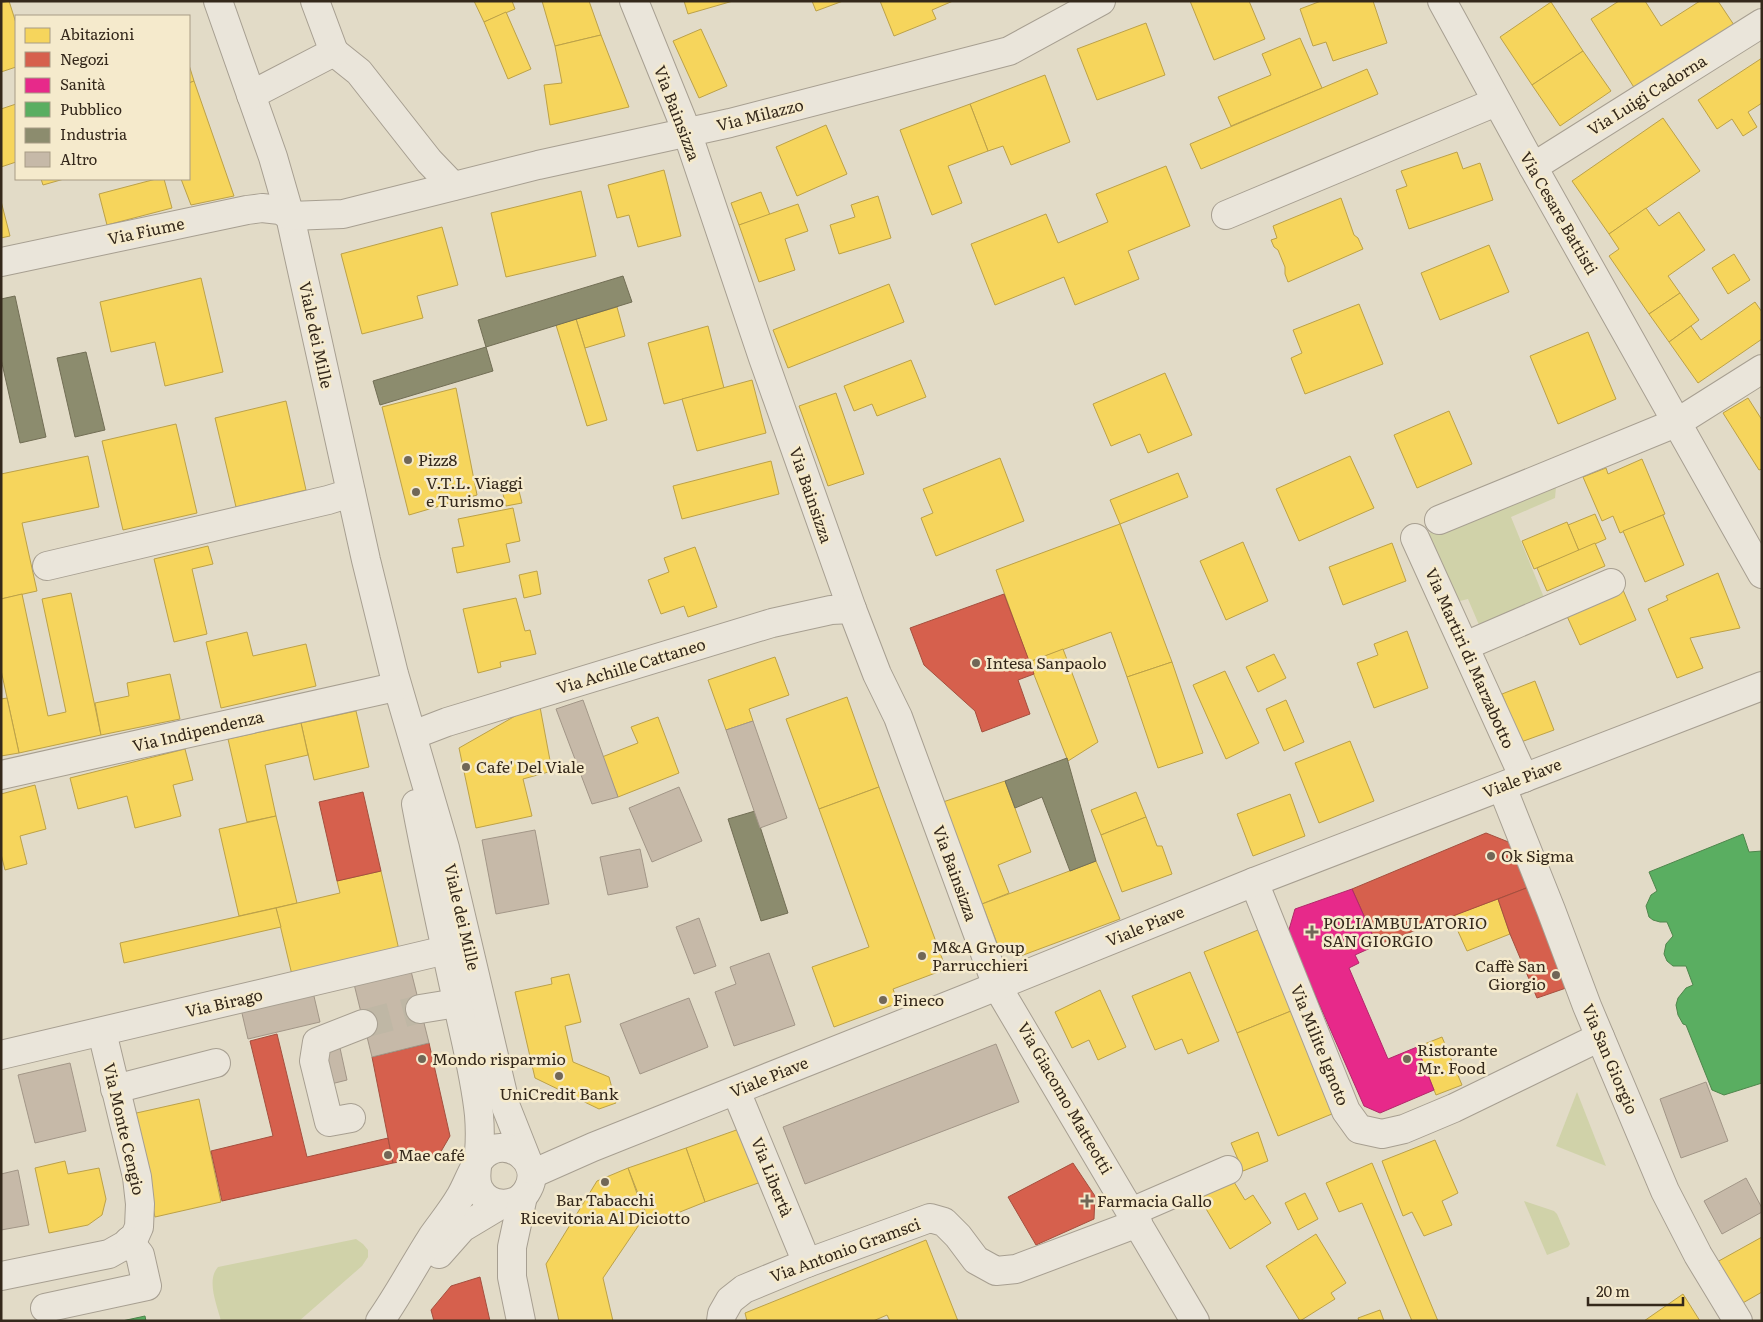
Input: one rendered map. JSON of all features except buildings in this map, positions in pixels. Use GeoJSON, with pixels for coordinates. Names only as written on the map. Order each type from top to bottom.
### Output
{"type":"FeatureCollection","features":[{"type":"Feature","properties":{"kind":"street","name":"Viale dei Mille"},"geometry":{"type":"LineString","coordinates":[[218,1],[273,157],[290,216],[366,560],[395,681],[425,852],[479,1115],[480,1146],[476,1167]]}},
{"type":"Feature","properties":{"kind":"street"},"geometry":{"type":"LineString","coordinates":[[315,1],[334,52],[360,72],[429,161],[453,186]]}},
{"type":"Feature","properties":{"kind":"street","name":"Via Bainsizza"},"geometry":{"type":"LineString","coordinates":[[634,1],[687,132],[760,348],[852,609],[878,674],[898,717],[997,986]]}},
{"type":"Feature","properties":{"kind":"street","name":"Via Milazzo"},"geometry":{"type":"LineString","coordinates":[[290,216],[343,214],[538,165],[687,132],[1009,51],[1102,1]]}},
{"type":"Feature","properties":{"kind":"street","name":"Via Cesare Battisti"},"geometry":{"type":"LineString","coordinates":[[1442,1],[1496,102],[1762,574]]}},
{"type":"Feature","properties":{"kind":"street","name":"Via Luigi Cadorna"},"geometry":{"type":"LineString","coordinates":[[1533,167],[1762,23]]}},
{"type":"Feature","properties":{"kind":"street"},"geometry":{"type":"LineString","coordinates":[[251,95],[334,52]]}},
{"type":"Feature","properties":{"kind":"street"},"geometry":{"type":"LineString","coordinates":[[1226,215],[1496,102]]}},
{"type":"Feature","properties":{"kind":"street","name":"Via Fiume"},"geometry":{"type":"LineString","coordinates":[[1,262],[247,210],[262,208],[280,210],[290,216]]}},
{"type":"Feature","properties":{"kind":"street"},"geometry":{"type":"LineString","coordinates":[[1439,520],[1678,422],[1762,369]]}},
{"type":"Feature","properties":{"kind":"street"},"geometry":{"type":"LineString","coordinates":[[46,566],[351,493]]}},
{"type":"Feature","properties":{"kind":"street","name":"Via Martiri di Marzabotto"},"geometry":{"type":"LineString","coordinates":[[1415,538],[1465,646],[1513,782]]}},
{"type":"Feature","properties":{"kind":"street"},"geometry":{"type":"LineString","coordinates":[[1465,646],[1611,583]]}},
{"type":"Feature","properties":{"kind":"street","name":"Via Achille Cattaneo"},"geometry":{"type":"LineString","coordinates":[[413,735],[447,722],[772,623],[831,610],[852,609]]}},
{"type":"Feature","properties":{"kind":"street","name":"Viale dei Mille"},"geometry":{"type":"LineString","coordinates":[[395,681],[413,735],[445,848],[506,1107],[521,1184]]}},
{"type":"Feature","properties":{"kind":"street","name":"Via Indipendenza"},"geometry":{"type":"LineString","coordinates":[[1,775],[395,681]]}},
{"type":"Feature","properties":{"kind":"street","name":"Viale Piave"},"geometry":{"type":"LineString","coordinates":[[384,1316],[462,1228],[521,1184],[593,1147],[1254,882],[1762,686]]}},
{"type":"Feature","properties":{"kind":"street","name":"Via San Giorgio"},"geometry":{"type":"LineString","coordinates":[[1513,782],[1551,910],[1577,1010],[1600,1037],[1665,1191],[1678,1240],[1738,1321]]}},
{"type":"Feature","properties":{"kind":"street","name":"Via Milite Ignoto"},"geometry":{"type":"LineString","coordinates":[[1254,882],[1346,1111],[1359,1129],[1382,1134],[1458,1117],[1600,1037]]}},
{"type":"Feature","properties":{"kind":"street","name":"Via Birago"},"geometry":{"type":"LineString","coordinates":[[1,1055],[446,950]]}},
{"type":"Feature","properties":{"kind":"street","name":"Via Giacomo Matteotti"},"geometry":{"type":"LineString","coordinates":[[997,986],[1195,1321]]}},
{"type":"Feature","properties":{"kind":"street"},"geometry":{"type":"LineString","coordinates":[[420,1009],[457,1003]]}},
{"type":"Feature","properties":{"kind":"street"},"geometry":{"type":"LineString","coordinates":[[352,1118],[329,1122],[314,1061],[317,1042],[363,1024]]}},
{"type":"Feature","properties":{"kind":"street","name":"Via Monte Cengio"},"geometry":{"type":"LineString","coordinates":[[102,1032],[137,1177],[140,1204],[134,1234]]}},
{"type":"Feature","properties":{"kind":"street"},"geometry":{"type":"LineString","coordinates":[[115,1089],[216,1063]]}},
{"type":"Feature","properties":{"kind":"street","name":"Via Libertà"},"geometry":{"type":"LineString","coordinates":[[736,1090],[807,1263]]}},
{"type":"Feature","properties":{"kind":"street"},"geometry":{"type":"LineString","coordinates":[[384,1316],[432,1237],[460,1197],[476,1167],[485,1154],[499,1148],[515,1150],[521,1184],[512,1247],[512,1277],[522,1321]]}},
{"type":"Feature","properties":{"kind":"street"},"geometry":{"type":"LineString","coordinates":[[476,1167],[475,1180],[480,1192],[490,1200],[521,1184]]}},
{"type":"Feature","properties":{"kind":"street"},"geometry":{"type":"LineString","coordinates":[[1135,1217],[1228,1170]]}},
{"type":"Feature","properties":{"kind":"street","name":"Via Antonio Gramsci"},"geometry":{"type":"LineString","coordinates":[[721,1321],[722,1314],[730,1300],[744,1288],[930,1218],[944,1222],[958,1236],[976,1260],[996,1271],[1016,1268],[1135,1217]]}},
{"type":"Feature","properties":{"kind":"street"},"geometry":{"type":"LineString","coordinates":[[1,1276],[109,1254],[134,1234],[147,1286],[45,1308]]}},
{"type":"Feature","properties":{"kind":"green space"},"geometry":{"type":"Polygon","coordinates":[[[1545,484],[1556,487],[1555,498],[1511,517],[1547,605],[1482,632],[1468,599],[1456,602],[1425,535],[1545,484]]]}},
{"type":"Feature","properties":{"kind":"green space"},"geometry":{"type":"Polygon","coordinates":[[[1577,1092],[1606,1166],[1556,1146],[1577,1092]]]}},
{"type":"Feature","properties":{"kind":"green space"},"geometry":{"type":"Polygon","coordinates":[[[1524,1201],[1554,1211],[1557,1214],[1570,1244],[1568,1247],[1547,1255],[1524,1201]]]}},
{"type":"Feature","properties":{"kind":"green space"},"geometry":{"type":"Polygon","coordinates":[[[356,1239],[368,1250],[368,1257],[362,1266],[299,1321],[221,1321],[213,1286],[213,1279],[218,1267],[356,1239]]]}},
{"type":"Feature","properties":{"kind":"tunnel"},"geometry":{"type":"LineString","coordinates":[[363,1024],[420,1009]]}},
{"type":"Feature","properties":{"kind":"place","name":"Pizz8"},"geometry":{"type":"Point","coordinates":[408,460]}},
{"type":"Feature","properties":{"kind":"place","name":"V.T.L. Viaggi e Turismo"},"geometry":{"type":"Point","coordinates":[416,492]}},
{"type":"Feature","properties":{"kind":"place","name":"Intesa Sanpaolo"},"geometry":{"type":"Point","coordinates":[976,663]}},
{"type":"Feature","properties":{"kind":"place","name":"Cafe' Del Viale"},"geometry":{"type":"Point","coordinates":[466,767]}},
{"type":"Feature","properties":{"kind":"place","name":"Ok Sigma"},"geometry":{"type":"Point","coordinates":[1491,856]}},
{"type":"Feature","properties":{"kind":"place","name":"POLIAMBULATORIO SAN GIORGIO"},"geometry":{"type":"Point","coordinates":[1312,932]}},
{"type":"Feature","properties":{"kind":"place","name":"M&A Group Parrucchieri"},"geometry":{"type":"Point","coordinates":[922,956]}},
{"type":"Feature","properties":{"kind":"place","name":"Caffè San Giorgio"},"geometry":{"type":"Point","coordinates":[1556,975]}},
{"type":"Feature","properties":{"kind":"place","name":"Fineco"},"geometry":{"type":"Point","coordinates":[883,1000]}},
{"type":"Feature","properties":{"kind":"place","name":"Mondo risparmio"},"geometry":{"type":"Point","coordinates":[422,1059]}},
{"type":"Feature","properties":{"kind":"place","name":"Ristorante Mr. Food"},"geometry":{"type":"Point","coordinates":[1407,1059]}},
{"type":"Feature","properties":{"kind":"place","name":"UniCredit Bank"},"geometry":{"type":"Point","coordinates":[559,1076]}},
{"type":"Feature","properties":{"kind":"place","name":"Mae café"},"geometry":{"type":"Point","coordinates":[388,1155]}},
{"type":"Feature","properties":{"kind":"place","name":"Bar Tabacchi Ricevitoria Al Diciotto"},"geometry":{"type":"Point","coordinates":[605,1182]}},
{"type":"Feature","properties":{"kind":"place","name":"Farmacia Gallo"},"geometry":{"type":"Point","coordinates":[1087,1201]}}]}
